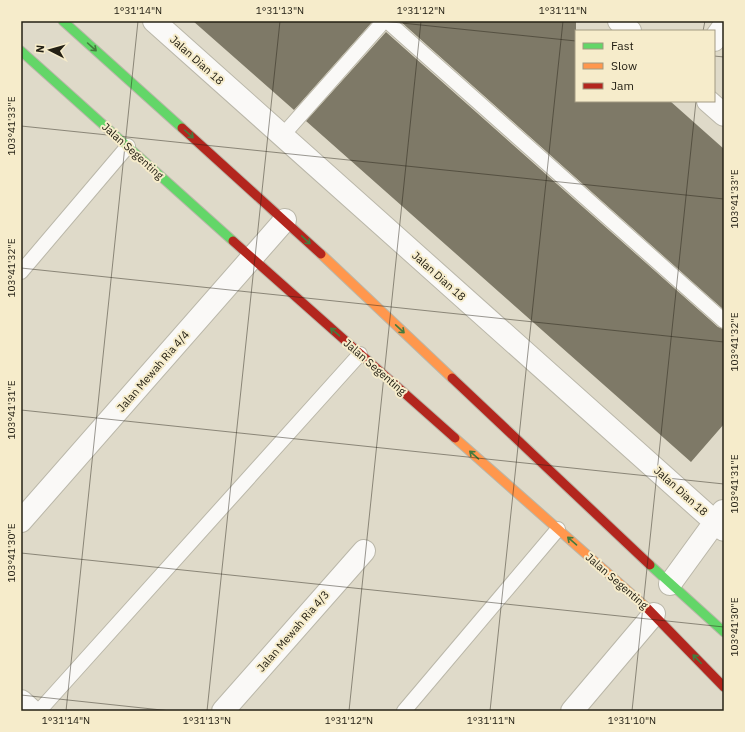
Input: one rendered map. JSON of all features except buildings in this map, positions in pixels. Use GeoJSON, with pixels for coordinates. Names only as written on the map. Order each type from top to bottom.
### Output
{"type":"FeatureCollection","features":[{"type":"Feature","properties":{"kind":"street"},"geometry":{"type":"LineString","coordinates":[[63,21],[285,220],[670,584],[724,632]]}},
{"type":"Feature","properties":{"kind":"street","name":"Jalan Dian 18"},"geometry":{"type":"LineString","coordinates":[[154,21],[282,136],[721,521]]}},
{"type":"Feature","properties":{"kind":"street"},"geometry":{"type":"LineString","coordinates":[[619,21],[629,30]]}},
{"type":"Feature","properties":{"kind":"street"},"geometry":{"type":"LineString","coordinates":[[715,39],[724,26]]}},
{"type":"Feature","properties":{"kind":"street","name":"Jalan Segenting"},"geometry":{"type":"LineString","coordinates":[[21,51],[654,614],[724,687]]}},
{"type":"Feature","properties":{"kind":"street"},"geometry":{"type":"LineString","coordinates":[[709,102],[724,115]]}},
{"type":"Feature","properties":{"kind":"street","name":"Jalan Mewah Ria 4/4"},"geometry":{"type":"LineString","coordinates":[[21,521],[285,220]]}},
{"type":"Feature","properties":{"kind":"street"},"geometry":{"type":"LineString","coordinates":[[670,584],[721,521]]}},
{"type":"Feature","properties":{"kind":"street","name":"Jalan Mewah Ria 4/3"},"geometry":{"type":"LineString","coordinates":[[223,711],[364,551]]}},
{"type":"Feature","properties":{"kind":"street"},"geometry":{"type":"LineString","coordinates":[[572,711],[654,614]]}},
{"type":"Feature","properties":{"kind":"street"},"geometry":{"type":"LineString","coordinates":[[21,701],[32,711]]}},
{"type":"Feature","properties":{"kind":"lane"},"geometry":{"type":"LineString","coordinates":[[282,136],[386,21],[724,321]]}},
{"type":"Feature","properties":{"kind":"lane"},"geometry":{"type":"LineString","coordinates":[[21,272],[128,146]]}},
{"type":"Feature","properties":{"kind":"lane"},"geometry":{"type":"LineString","coordinates":[[39,711],[360,354]]}},
{"type":"Feature","properties":{"kind":"lane"},"geometry":{"type":"LineString","coordinates":[[404,711],[558,529]]}},
{"type":"Feature","properties":{"kind":"traffic: fast"},"geometry":{"type":"LineString","coordinates":[[63,21],[182,128]]}},
{"type":"Feature","properties":{"kind":"traffic: fast"},"geometry":{"type":"LineString","coordinates":[[21,51],[233,241]]}},
{"type":"Feature","properties":{"kind":"traffic: fast"},"geometry":{"type":"LineString","coordinates":[[650,565],[724,632]]}},
{"type":"Feature","properties":{"kind":"traffic: slow"},"geometry":{"type":"LineString","coordinates":[[321,254],[452,378]]}},
{"type":"Feature","properties":{"kind":"traffic: slow"},"geometry":{"type":"LineString","coordinates":[[455,438],[646,607]]}},
{"type":"Feature","properties":{"kind":"traffic: jam"},"geometry":{"type":"LineString","coordinates":[[182,128],[321,254]]}},
{"type":"Feature","properties":{"kind":"traffic: jam"},"geometry":{"type":"LineString","coordinates":[[233,241],[455,438]]}},
{"type":"Feature","properties":{"kind":"traffic: jam"},"geometry":{"type":"LineString","coordinates":[[452,378],[650,565]]}},
{"type":"Feature","properties":{"kind":"traffic: jam"},"geometry":{"type":"LineString","coordinates":[[646,607],[724,687]]}}]}
